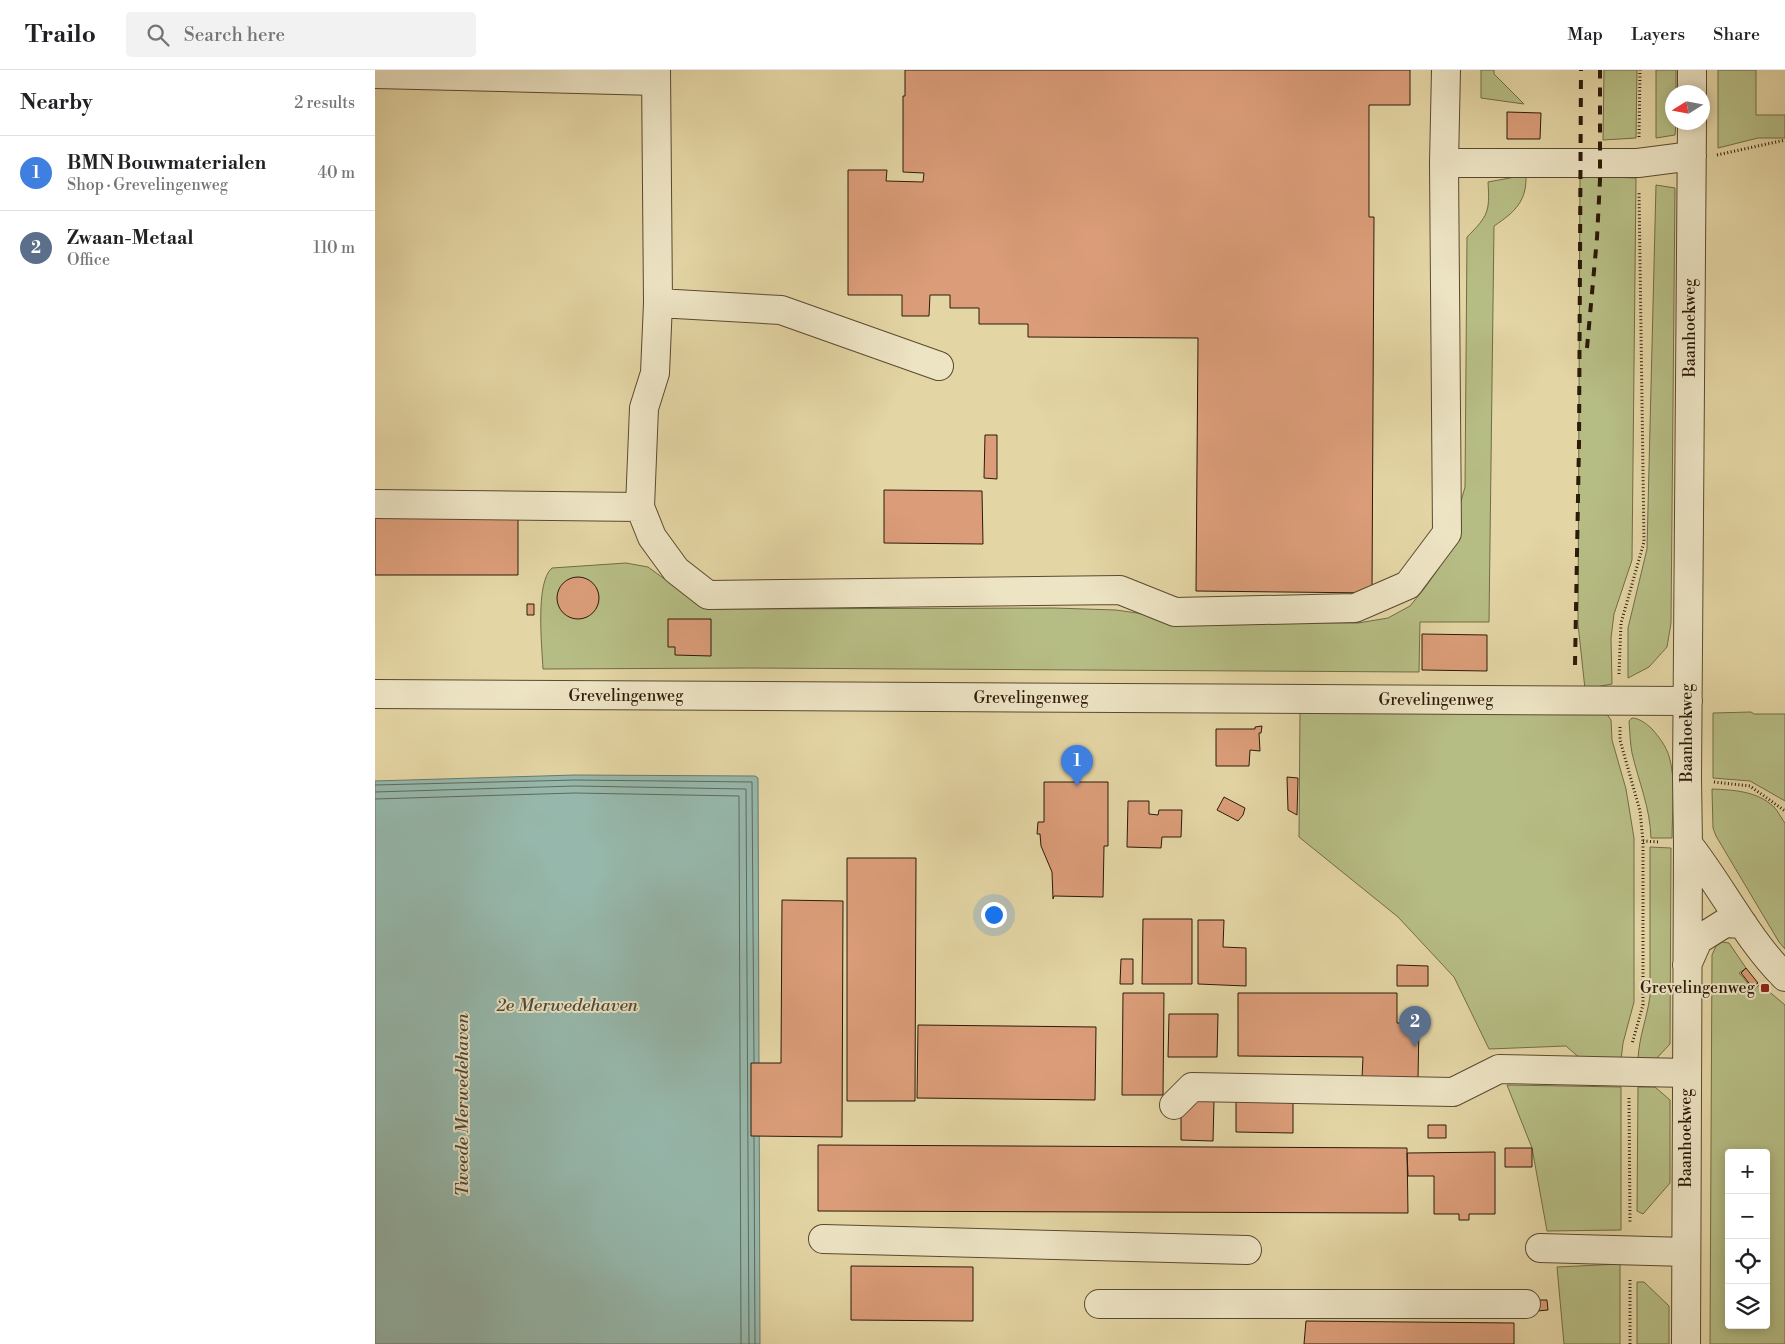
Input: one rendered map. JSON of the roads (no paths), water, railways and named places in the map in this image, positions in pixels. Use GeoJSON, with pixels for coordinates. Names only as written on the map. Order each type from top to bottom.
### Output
{"type":"FeatureCollection","features":[{"type":"Feature","properties":{"kind":"street"},"geometry":{"type":"LineString","coordinates":[[375,74],[656,75],[658,303],[655,374],[644,408],[641,507],[652,537],[676,570],[709,595],[1120,590],[1175,612],[1355,608],[1409,585],[1447,532],[1444,162],[1446,70]]}},
{"type":"Feature","properties":{"kind":"street"},"geometry":{"type":"LineString","coordinates":[[1692,70],[1692,85]]}},
{"type":"Feature","properties":{"kind":"street","name":"Baanhoekweg"},"geometry":{"type":"LineString","coordinates":[[1685,1344],[1687,702],[1692,130]]}},
{"type":"Feature","properties":{"kind":"street"},"geometry":{"type":"LineString","coordinates":[[1444,162],[1638,163],[1692,156]]}},
{"type":"Feature","properties":{"kind":"street"},"geometry":{"type":"LineString","coordinates":[[658,303],[781,310],[939,366]]}},
{"type":"Feature","properties":{"kind":"street"},"geometry":{"type":"LineString","coordinates":[[375,504],[641,507]]}},
{"type":"Feature","properties":{"kind":"street","name":"Grevelingenweg"},"geometry":{"type":"LineString","coordinates":[[375,694],[1687,702]]}},
{"type":"Feature","properties":{"kind":"street"},"geometry":{"type":"LineString","coordinates":[[1688,844],[1704,864],[1762,953],[1785,977]]}},
{"type":"Feature","properties":{"kind":"street"},"geometry":{"type":"LineString","coordinates":[[1687,965],[1698,940],[1725,923],[1743,924]]}},
{"type":"Feature","properties":{"kind":"street"},"geometry":{"type":"LineString","coordinates":[[1174,1106],[1192,1087],[1453,1092],[1499,1069],[1687,1072]]}},
{"type":"Feature","properties":{"kind":"street"},"geometry":{"type":"LineString","coordinates":[[823,1239],[1247,1250]]}},
{"type":"Feature","properties":{"kind":"street"},"geometry":{"type":"LineString","coordinates":[[1540,1248],[1686,1252]]}},
{"type":"Feature","properties":{"kind":"street"},"geometry":{"type":"LineString","coordinates":[[1099,1304],[1526,1304]]}},
{"type":"Feature","properties":{"kind":"water","name":"2e Merwedehaven"},"geometry":{"type":"Polygon","coordinates":[[[575,775],[755,776],[758,778],[760,1344],[375,1344],[375,781],[575,775]]]}},
{"type":"Feature","properties":{"kind":"railway"},"geometry":{"type":"LineString","coordinates":[[1575,665],[1579,443],[1581,70]]}},
{"type":"Feature","properties":{"kind":"railway"},"geometry":{"type":"LineString","coordinates":[[1587,348],[1600,180],[1600,70]]}},
{"type":"Feature","properties":{"kind":"place","name":"BMN Bouwmaterialen"},"geometry":{"type":"Point","coordinates":[1077,786]}},
{"type":"Feature","properties":{"kind":"place","name":"Grevelingenweg"},"geometry":{"type":"Point","coordinates":[1765,988]}},
{"type":"Feature","properties":{"kind":"place","name":"Zwaan-Metaal"},"geometry":{"type":"Point","coordinates":[1415,1047]}},
{"type":"Feature","properties":{"kind":"water label","name":"Tweede Merwedehaven"},"geometry":{"type":"Point","coordinates":[462,1105]}}]}
